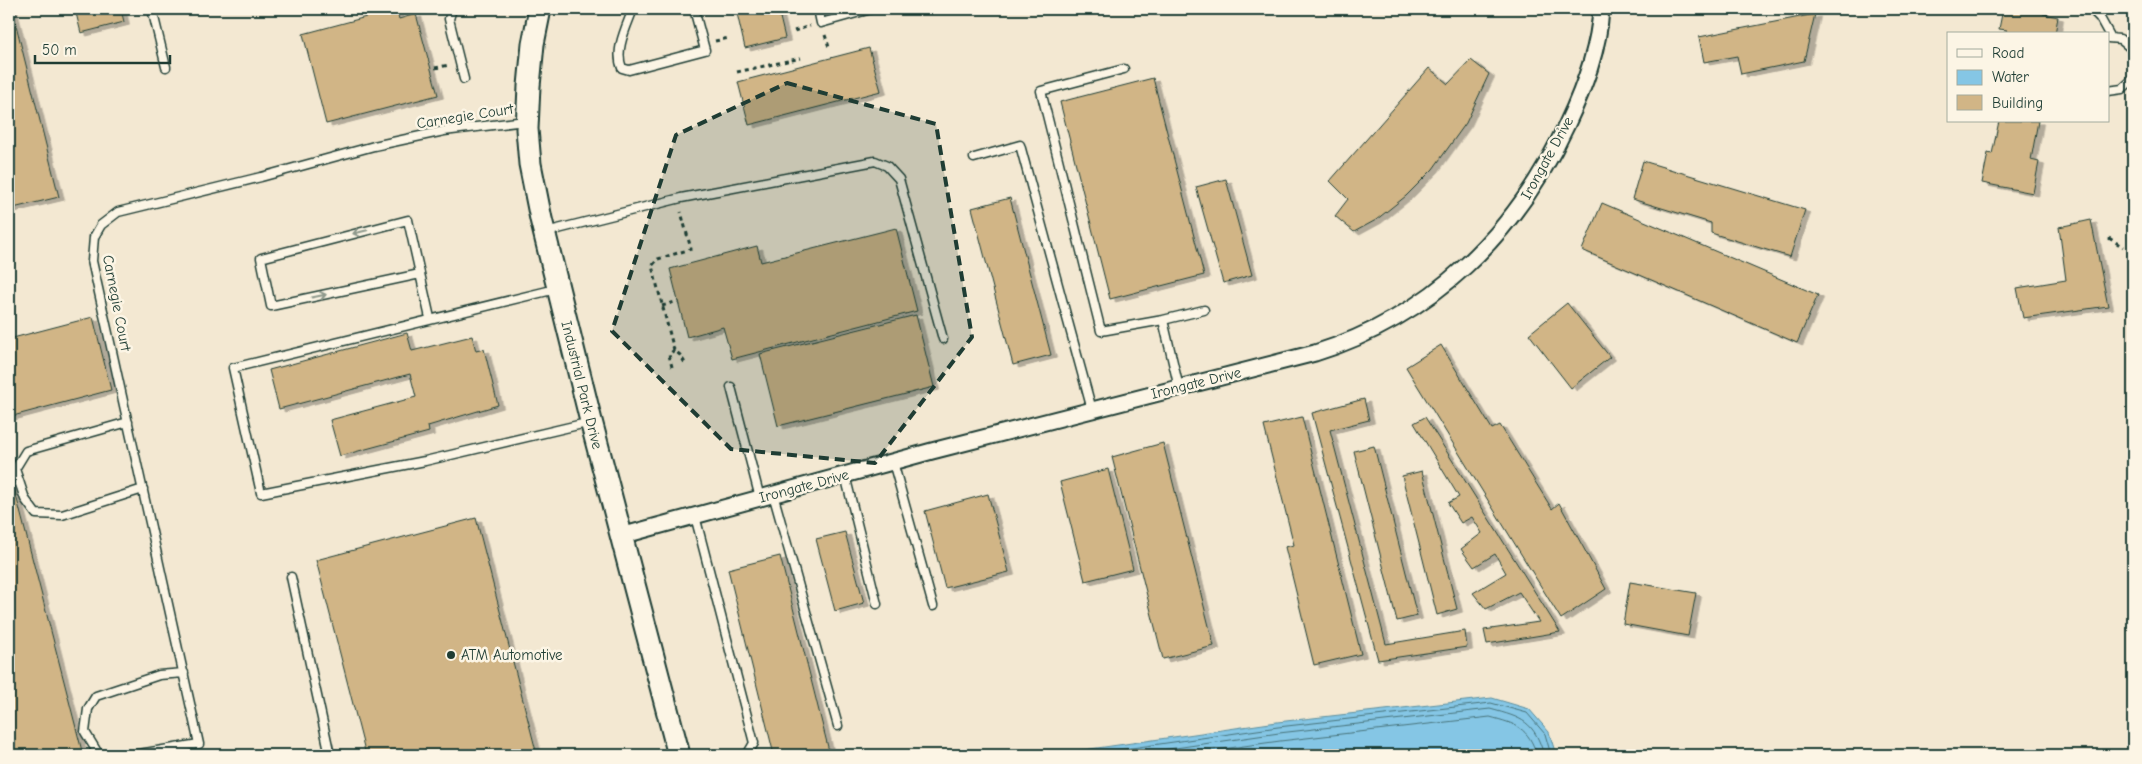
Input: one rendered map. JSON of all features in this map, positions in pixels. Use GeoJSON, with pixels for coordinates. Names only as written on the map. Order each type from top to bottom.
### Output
{"type":"FeatureCollection","features":[{"type":"Feature","properties":{"kind":"street","name":"Irongate Drive"},"geometry":{"type":"LineString","coordinates":[[621,536],[893,462],[1346,343],[1402,315],[1449,282],[1508,222],[1531,192],[1545,170],[1576,105],[1590,70],[1601,9]]}},
{"type":"Feature","properties":{"kind":"street","name":"Industrial Park Drive"},"geometry":{"type":"LineString","coordinates":[[535,10],[528,86],[530,164],[558,288],[679,755]]}},
{"type":"Feature","properties":{"kind":"lane"},"geometry":{"type":"LineString","coordinates":[[152,9],[166,67]]}},
{"type":"Feature","properties":{"kind":"lane"},"geometry":{"type":"LineString","coordinates":[[452,9],[448,19],[464,80]]}},
{"type":"Feature","properties":{"kind":"lane"},"geometry":{"type":"LineString","coordinates":[[633,9],[622,40],[620,55],[622,68],[629,70],[705,50],[694,9]]}},
{"type":"Feature","properties":{"kind":"lane"},"geometry":{"type":"LineString","coordinates":[[818,9],[821,23],[870,9]]}},
{"type":"Feature","properties":{"kind":"lane"},"geometry":{"type":"LineString","coordinates":[[2090,9],[2100,18],[2107,32]]}},
{"type":"Feature","properties":{"kind":"lane"},"geometry":{"type":"LineString","coordinates":[[2110,38],[2120,39],[2133,50]]}},
{"type":"Feature","properties":{"kind":"lane"},"geometry":{"type":"LineString","coordinates":[[1124,69],[1041,92],[1101,331],[1163,320],[1204,310]]}},
{"type":"Feature","properties":{"kind":"lane"},"geometry":{"type":"LineString","coordinates":[[2110,91],[2122,89],[2133,79]]}},
{"type":"Feature","properties":{"kind":"lane","name":"Carnegie Court"},"geometry":{"type":"LineString","coordinates":[[133,755],[198,744],[184,673],[92,261],[94,237],[101,225],[118,212],[261,177],[374,146],[444,131],[528,121]]}},
{"type":"Feature","properties":{"kind":"lane"},"geometry":{"type":"LineString","coordinates":[[974,158],[1020,145],[1092,410]]}},
{"type":"Feature","properties":{"kind":"lane"},"geometry":{"type":"LineString","coordinates":[[544,232],[681,198],[875,161],[888,166],[899,179],[943,339]]}},
{"type":"Feature","properties":{"kind":"lane"},"geometry":{"type":"LineString","coordinates":[[420,274],[271,306],[261,258],[408,220],[430,318]]}},
{"type":"Feature","properties":{"kind":"lane"},"geometry":{"type":"LineString","coordinates":[[2133,253],[2133,266]]}},
{"type":"Feature","properties":{"kind":"lane"},"geometry":{"type":"LineString","coordinates":[[558,288],[233,368],[261,493],[425,461],[592,422]]}},
{"type":"Feature","properties":{"kind":"lane"},"geometry":{"type":"LineString","coordinates":[[1163,320],[1179,388]]}},
{"type":"Feature","properties":{"kind":"lane"},"geometry":{"type":"LineString","coordinates":[[730,387],[767,496],[838,726]]}},
{"type":"Feature","properties":{"kind":"lane"},"geometry":{"type":"LineString","coordinates":[[128,422],[26,451],[15,469],[25,499],[36,514],[62,515],[143,489]]}},
{"type":"Feature","properties":{"kind":"lane"},"geometry":{"type":"LineString","coordinates":[[893,462],[933,606]]}},
{"type":"Feature","properties":{"kind":"lane"},"geometry":{"type":"LineString","coordinates":[[845,475],[877,604]]}},
{"type":"Feature","properties":{"kind":"lane"},"geometry":{"type":"LineString","coordinates":[[695,516],[754,743],[747,755]]}},
{"type":"Feature","properties":{"kind":"lane"},"geometry":{"type":"LineString","coordinates":[[290,577],[330,755]]}},
{"type":"Feature","properties":{"kind":"lane"},"geometry":{"type":"LineString","coordinates":[[99,755],[86,732],[88,710],[96,696],[159,675],[184,673]]}},
{"type":"Feature","properties":{"kind":"path"},"geometry":{"type":"LineString","coordinates":[[737,72],[801,58]]}},
{"type":"Feature","properties":{"kind":"path"},"geometry":{"type":"LineString","coordinates":[[681,212],[691,250],[658,259],[652,266],[674,350],[680,354],[685,363]]}},
{"type":"Feature","properties":{"kind":"path"},"geometry":{"type":"LineString","coordinates":[[2109,238],[2133,253]]}},
{"type":"Feature","properties":{"kind":"path"},"geometry":{"type":"LineString","coordinates":[[662,306],[678,301]]}},
{"type":"Feature","properties":{"kind":"path"},"geometry":{"type":"LineString","coordinates":[[672,367],[669,355],[674,350]]}},
{"type":"Feature","properties":{"kind":"highlighted area"},"geometry":{"type":"Polygon","coordinates":[[[787,83],[936,124],[972,337],[875,463],[731,449],[612,331],[676,135],[787,83]]]}},
{"type":"Feature","properties":{"kind":"water"},"geometry":{"type":"Polygon","coordinates":[[[1492,698],[1529,709],[1549,732],[1556,755],[1049,755],[1277,722],[1492,698]]]}},
{"type":"Feature","properties":{"kind":"building"},"geometry":{"type":"Polygon","coordinates":[[[9,9],[12,9],[59,197],[9,209],[9,9]]]}},
{"type":"Feature","properties":{"kind":"building"},"geometry":{"type":"Polygon","coordinates":[[[75,9],[121,9],[124,22],[81,33],[75,9]]]}},
{"type":"Feature","properties":{"kind":"building"},"geometry":{"type":"Polygon","coordinates":[[[396,9],[399,19],[416,14],[438,95],[326,124],[303,34],[396,9]]]}},
{"type":"Feature","properties":{"kind":"building"},"geometry":{"type":"Polygon","coordinates":[[[736,9],[778,9],[785,38],[745,48],[736,9]]]}},
{"type":"Feature","properties":{"kind":"building"},"geometry":{"type":"Polygon","coordinates":[[[2003,9],[2044,9],[2043,14],[2058,17],[2055,32],[2006,32],[2007,30],[1999,29],[2003,9]]]}},
{"type":"Feature","properties":{"kind":"building"},"geometry":{"type":"Polygon","coordinates":[[[1815,14],[1804,61],[1741,74],[1737,56],[1704,62],[1699,37],[1815,14]]]}},
{"type":"Feature","properties":{"kind":"building"},"geometry":{"type":"Polygon","coordinates":[[[869,48],[881,91],[749,125],[738,82],[869,48]]]}},
{"type":"Feature","properties":{"kind":"building"},"geometry":{"type":"Polygon","coordinates":[[[1471,60],[1489,74],[1466,123],[1433,169],[1406,196],[1376,220],[1354,232],[1335,216],[1348,199],[1330,181],[1429,68],[1448,84],[1471,60]]]}},
{"type":"Feature","properties":{"kind":"building"},"geometry":{"type":"Polygon","coordinates":[[[1153,78],[1204,275],[1110,299],[1060,102],[1153,78]]]}},
{"type":"Feature","properties":{"kind":"building"},"geometry":{"type":"Polygon","coordinates":[[[1999,122],[2038,122],[2031,160],[2039,162],[2033,193],[1982,183],[1988,153],[1992,154],[1999,122]]]}},
{"type":"Feature","properties":{"kind":"building"},"geometry":{"type":"Polygon","coordinates":[[[1643,161],[1805,210],[1790,257],[1711,233],[1711,223],[1632,199],[1643,161]]]}},
{"type":"Feature","properties":{"kind":"building"},"geometry":{"type":"Polygon","coordinates":[[[1226,179],[1252,275],[1223,283],[1196,187],[1226,179]]]}},
{"type":"Feature","properties":{"kind":"building"},"geometry":{"type":"Polygon","coordinates":[[[1010,198],[1051,355],[1013,365],[972,208],[1010,198]]]}},
{"type":"Feature","properties":{"kind":"building"},"geometry":{"type":"Polygon","coordinates":[[[1602,203],[1818,295],[1797,343],[1582,250],[1602,203]]]}},
{"type":"Feature","properties":{"kind":"building"},"geometry":{"type":"Polygon","coordinates":[[[2091,220],[2108,306],[2023,318],[2017,288],[2066,280],[2059,227],[2091,220]]]}},
{"type":"Feature","properties":{"kind":"building"},"geometry":{"type":"Polygon","coordinates":[[[896,228],[917,311],[732,359],[723,327],[687,337],[670,269],[757,246],[761,262],[896,228]]]}},
{"type":"Feature","properties":{"kind":"building"},"geometry":{"type":"Polygon","coordinates":[[[1567,303],[1610,357],[1571,388],[1529,334],[1567,303]]]}},
{"type":"Feature","properties":{"kind":"building"},"geometry":{"type":"Polygon","coordinates":[[[916,315],[934,387],[778,426],[760,354],[916,315]]]}},
{"type":"Feature","properties":{"kind":"building"},"geometry":{"type":"Polygon","coordinates":[[[93,317],[111,390],[9,417],[9,339],[93,317]]]}},
{"type":"Feature","properties":{"kind":"building"},"geometry":{"type":"Polygon","coordinates":[[[407,333],[412,351],[472,336],[476,351],[484,349],[498,405],[428,426],[429,432],[340,456],[330,420],[416,397],[410,374],[279,409],[269,370],[407,333]]]}},
{"type":"Feature","properties":{"kind":"building"},"geometry":{"type":"Polygon","coordinates":[[[1441,345],[1492,429],[1500,425],[1552,509],[1559,503],[1606,589],[1561,619],[1406,367],[1441,345]]]}},
{"type":"Feature","properties":{"kind":"building"},"geometry":{"type":"Polygon","coordinates":[[[1364,399],[1369,420],[1330,430],[1386,644],[1465,631],[1467,647],[1378,660],[1312,413],[1364,399]]]}},
{"type":"Feature","properties":{"kind":"building"},"geometry":{"type":"Polygon","coordinates":[[[1302,417],[1361,654],[1314,665],[1285,547],[1294,545],[1264,426],[1302,417]]]}},
{"type":"Feature","properties":{"kind":"building"},"geometry":{"type":"Polygon","coordinates":[[[1425,417],[1560,632],[1487,644],[1484,630],[1539,622],[1519,592],[1486,609],[1473,593],[1506,573],[1495,554],[1474,567],[1461,549],[1482,533],[1472,517],[1461,523],[1448,503],[1459,497],[1414,423],[1425,417]]]}},
{"type":"Feature","properties":{"kind":"building"},"geometry":{"type":"Polygon","coordinates":[[[1163,443],[1214,646],[1163,659],[1112,457],[1163,443]]]}},
{"type":"Feature","properties":{"kind":"building"},"geometry":{"type":"Polygon","coordinates":[[[1374,446],[1417,616],[1397,621],[1354,451],[1374,446]]]}},
{"type":"Feature","properties":{"kind":"building"},"geometry":{"type":"Polygon","coordinates":[[[9,468],[83,755],[9,755],[9,468]]]}},
{"type":"Feature","properties":{"kind":"building"},"geometry":{"type":"Polygon","coordinates":[[[1108,469],[1133,569],[1085,581],[1060,482],[1108,469]]]}},
{"type":"Feature","properties":{"kind":"building"},"geometry":{"type":"Polygon","coordinates":[[[1422,471],[1457,609],[1437,615],[1402,476],[1422,471]]]}},
{"type":"Feature","properties":{"kind":"building"},"geometry":{"type":"Polygon","coordinates":[[[988,494],[1009,572],[945,588],[925,511],[988,494]]]}},
{"type":"Feature","properties":{"kind":"building"},"geometry":{"type":"Polygon","coordinates":[[[476,518],[537,755],[366,755],[316,560],[476,518]]]}},
{"type":"Feature","properties":{"kind":"building"},"geometry":{"type":"Polygon","coordinates":[[[845,532],[864,603],[835,611],[816,539],[845,532]]]}},
{"type":"Feature","properties":{"kind":"building"},"geometry":{"type":"Polygon","coordinates":[[[780,556],[830,755],[774,755],[728,569],[780,556]]]}},
{"type":"Feature","properties":{"kind":"building"},"geometry":{"type":"Polygon","coordinates":[[[1630,582],[1696,593],[1688,636],[1623,624],[1630,582]]]}},
{"type":"Feature","properties":{"kind":"place","name":"ATM Automotive"},"geometry":{"type":"Point","coordinates":[451,655]}}]}
